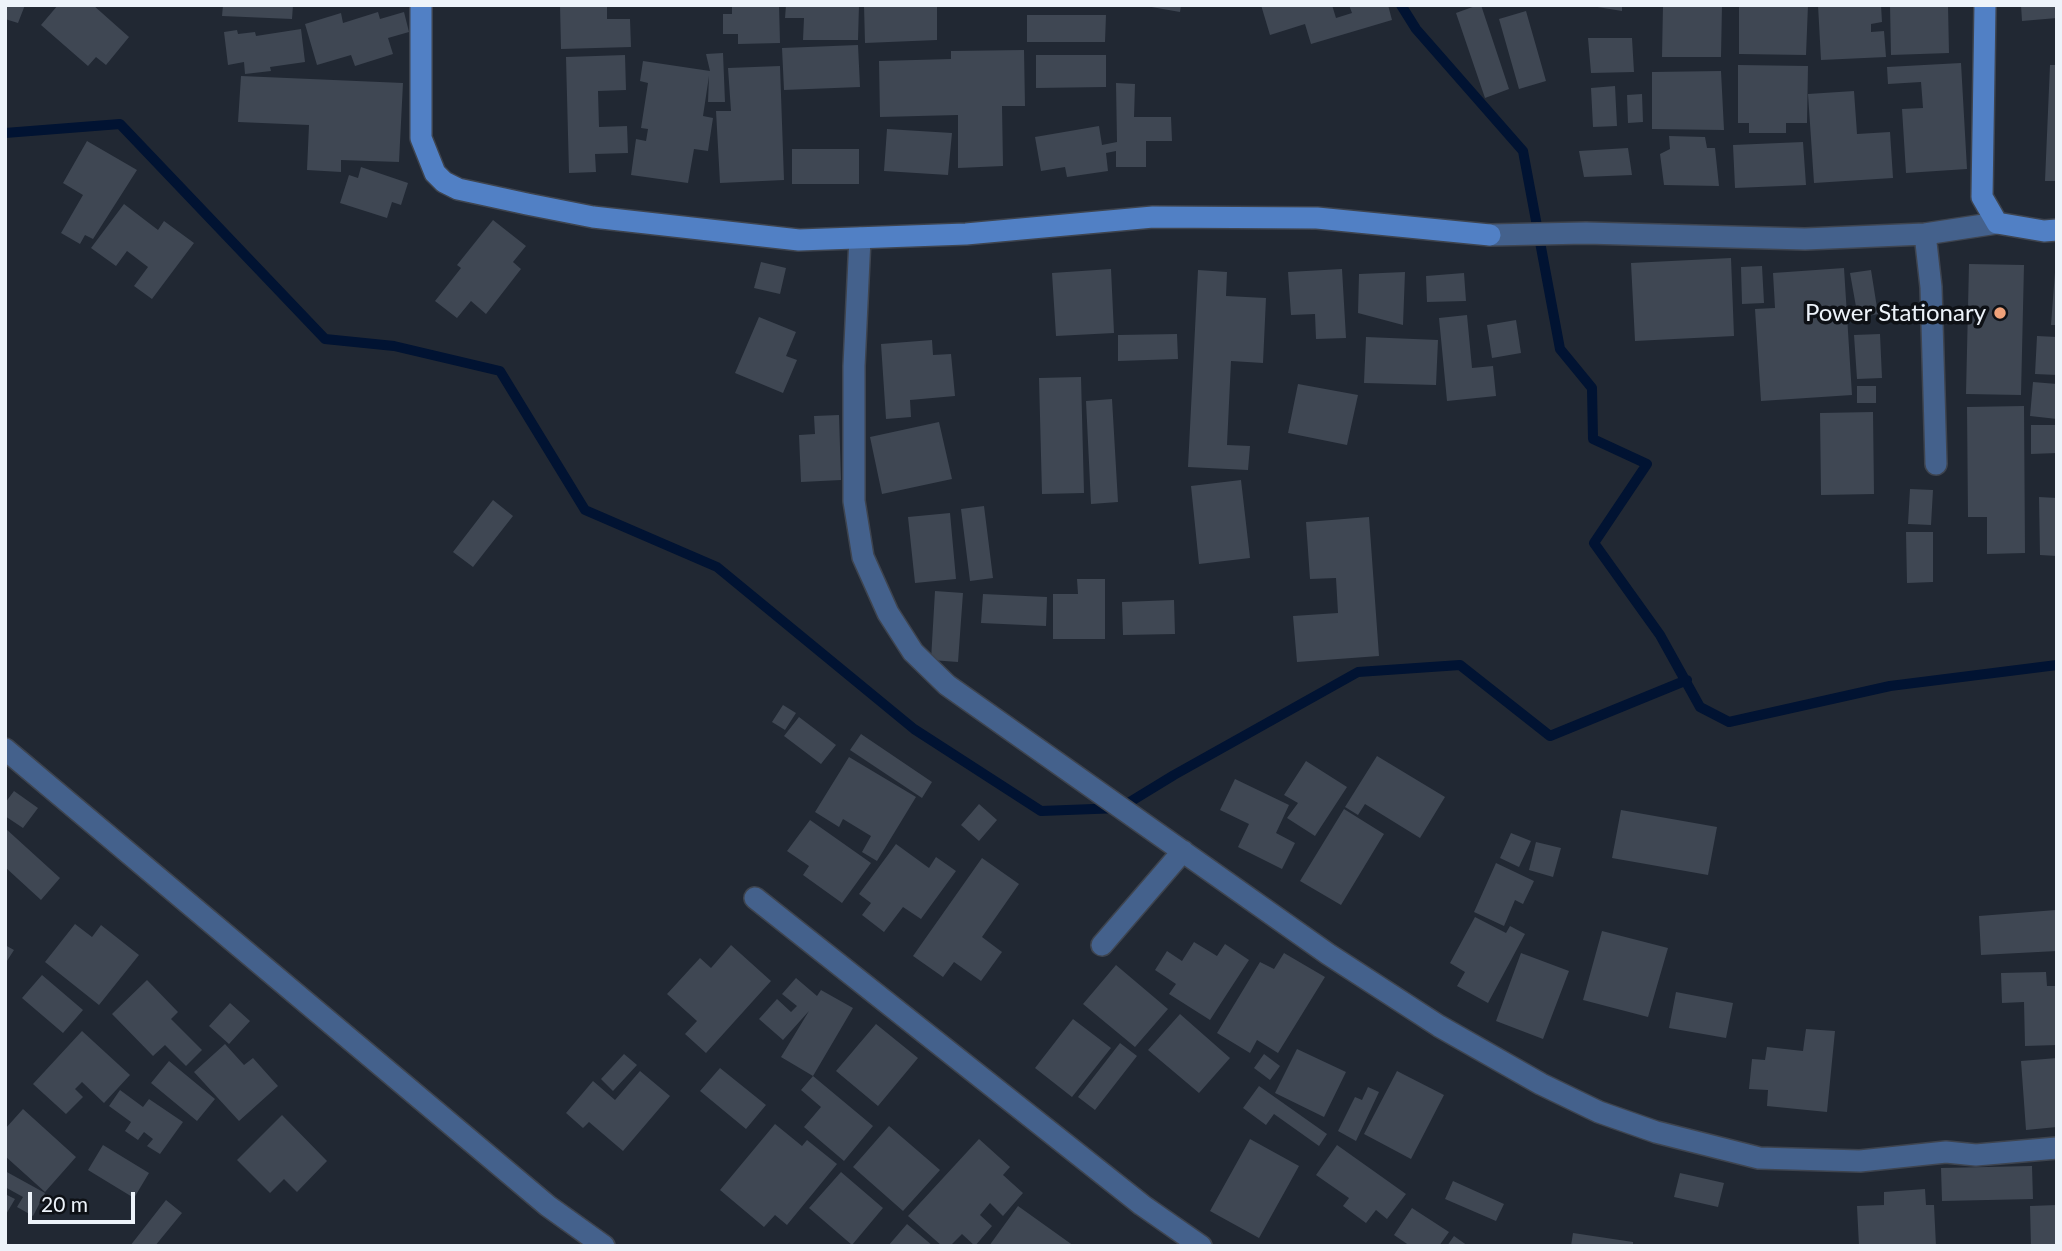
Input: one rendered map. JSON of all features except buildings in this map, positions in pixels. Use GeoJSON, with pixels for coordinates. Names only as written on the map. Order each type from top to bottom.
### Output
{"type":"FeatureCollection","features":[{"type":"Feature","properties":{"kind":"street"},"geometry":{"type":"LineString","coordinates":[[421,5],[421,138],[435,173],[444,182],[458,189],[593,217],[799,240],[966,233],[1153,217],[1317,218],[1490,236],[1586,233],[1805,239],[1925,234],[1997,223],[2044,231],[2057,230]]}},
{"type":"Feature","properties":{"kind":"street"},"geometry":{"type":"LineString","coordinates":[[1985,5],[1982,197],[1997,223]]}},
{"type":"Feature","properties":{"kind":"street"},"geometry":{"type":"LineString","coordinates":[[1925,234],[1931,287],[1936,464]]}},
{"type":"Feature","properties":{"kind":"street"},"geometry":{"type":"LineString","coordinates":[[860,238],[854,366],[854,501],[863,557],[888,612],[913,652],[947,685],[1328,954],[1439,1026],[1541,1084],[1599,1112],[1656,1132],[1759,1158],[1860,1161],[1946,1152],[1976,1155],[2057,1148]]}},
{"type":"Feature","properties":{"kind":"street"},"geometry":{"type":"LineString","coordinates":[[5,749],[548,1206],[604,1246]]}},
{"type":"Feature","properties":{"kind":"street"},"geometry":{"type":"LineString","coordinates":[[1102,945],[1183,851]]}},
{"type":"Feature","properties":{"kind":"street"},"geometry":{"type":"LineString","coordinates":[[755,898],[1142,1205],[1200,1246]]}},
{"type":"Feature","properties":{"kind":"waterway"},"geometry":{"type":"LineString","coordinates":[[1401,5],[1416,29],[1523,151],[1560,349],[1592,388],[1593,439],[1647,464],[1594,543],[1660,635],[1700,707],[1729,722],[1890,686],[2057,665]]}},
{"type":"Feature","properties":{"kind":"waterway"},"geometry":{"type":"LineString","coordinates":[[5,133],[120,124],[325,339],[394,346],[500,371],[585,510],[717,567],[914,729],[1041,811],[1120,808],[1358,672],[1460,665],[1550,736],[1687,680]]}},
{"type":"Feature","properties":{"kind":"place","name":"Power Stationary"},"geometry":{"type":"Point","coordinates":[2000,313]}}]}
